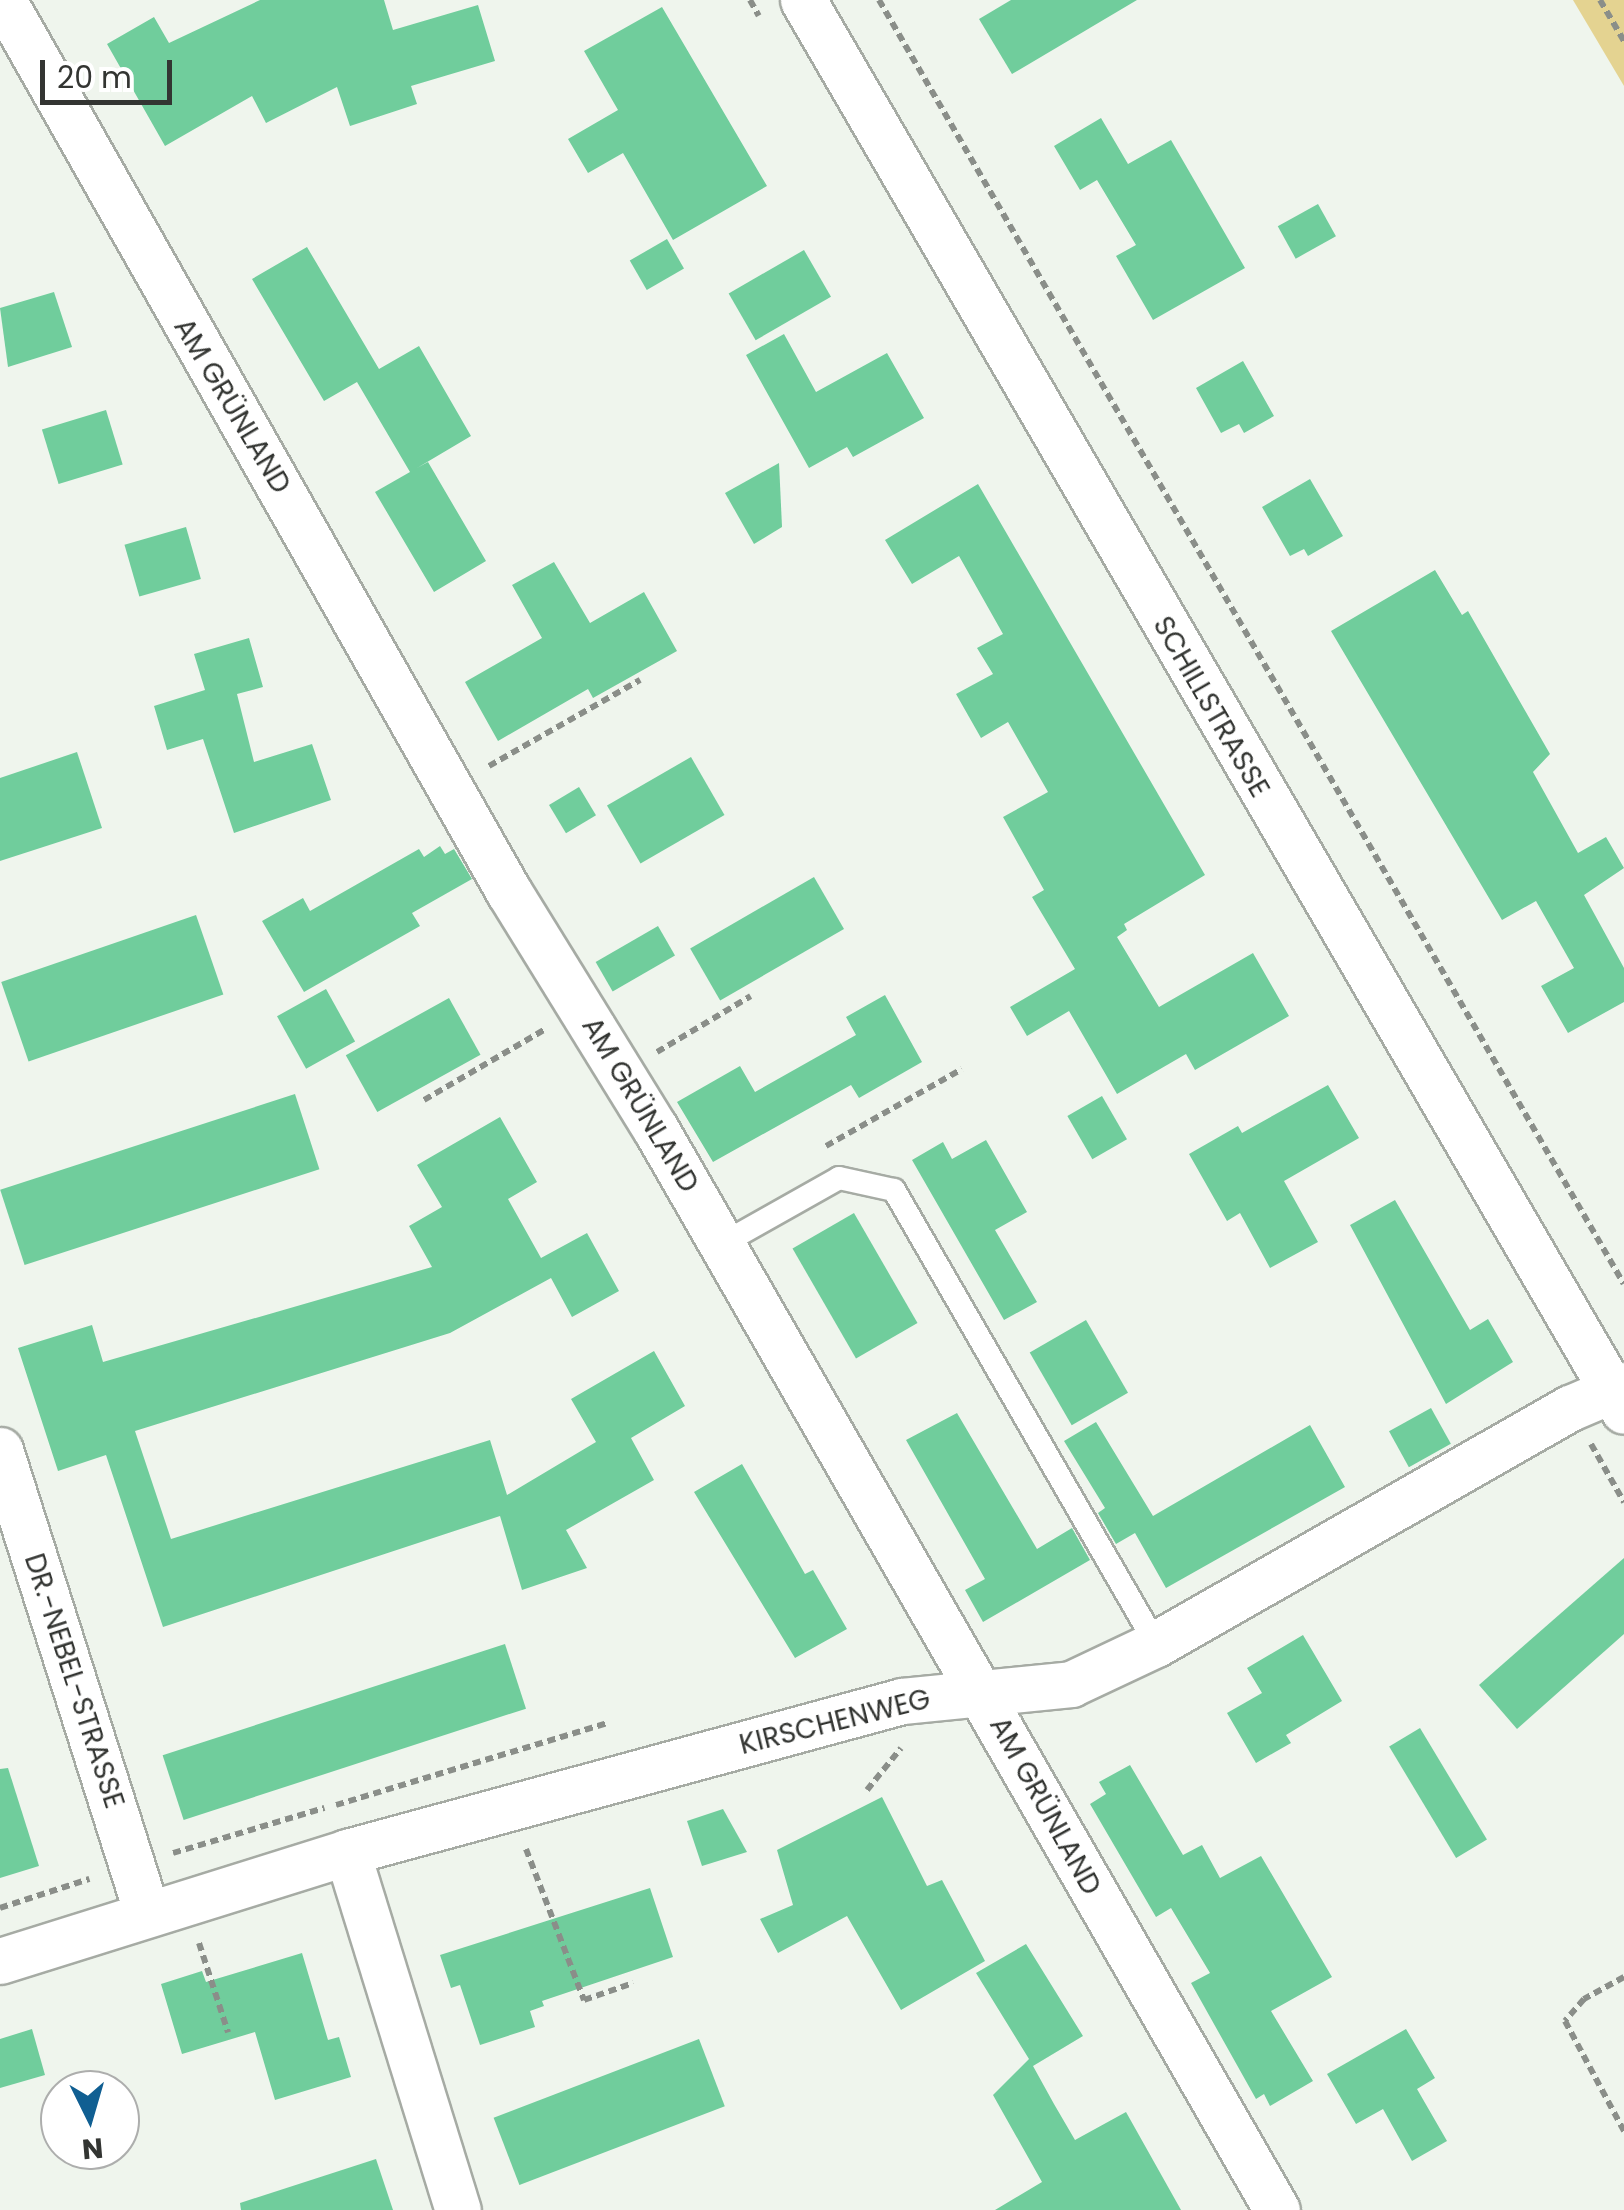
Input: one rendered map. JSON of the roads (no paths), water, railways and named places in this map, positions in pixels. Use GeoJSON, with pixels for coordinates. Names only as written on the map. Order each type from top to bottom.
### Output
{"type":"FeatureCollection","features":[{"type":"Feature","properties":{"kind":"street","name":"AM GRÜNLAND"},"geometry":{"type":"LineString","coordinates":[[3,0],[450,788],[622,1074],[982,1691],[1065,1848],[1277,2210]]}},
{"type":"Feature","properties":{"kind":"street","name":"SCHILLSTRASSE"},"geometry":{"type":"LineString","coordinates":[[804,0],[1620,1395]]}},
{"type":"Feature","properties":{"kind":"street","name":"KIRSCHENWEG"},"geometry":{"type":"LineString","coordinates":[[0,1961],[347,1852],[902,1700],[1071,1684],[1156,1644],[1620,1395]]}},
{"type":"Feature","properties":{"kind":"street","name":"DR.-NEBEL-STRASSE"},"geometry":{"type":"LineString","coordinates":[[0,1450],[132,1865],[166,1907]]}},
{"type":"Feature","properties":{"kind":"street"},"geometry":{"type":"LineString","coordinates":[[347,1852],[458,2210]]}},
{"type":"Feature","properties":{"kind":"lane"},"geometry":{"type":"LineString","coordinates":[[722,1244],[839,1178],[894,1190],[1156,1644]]}}]}
